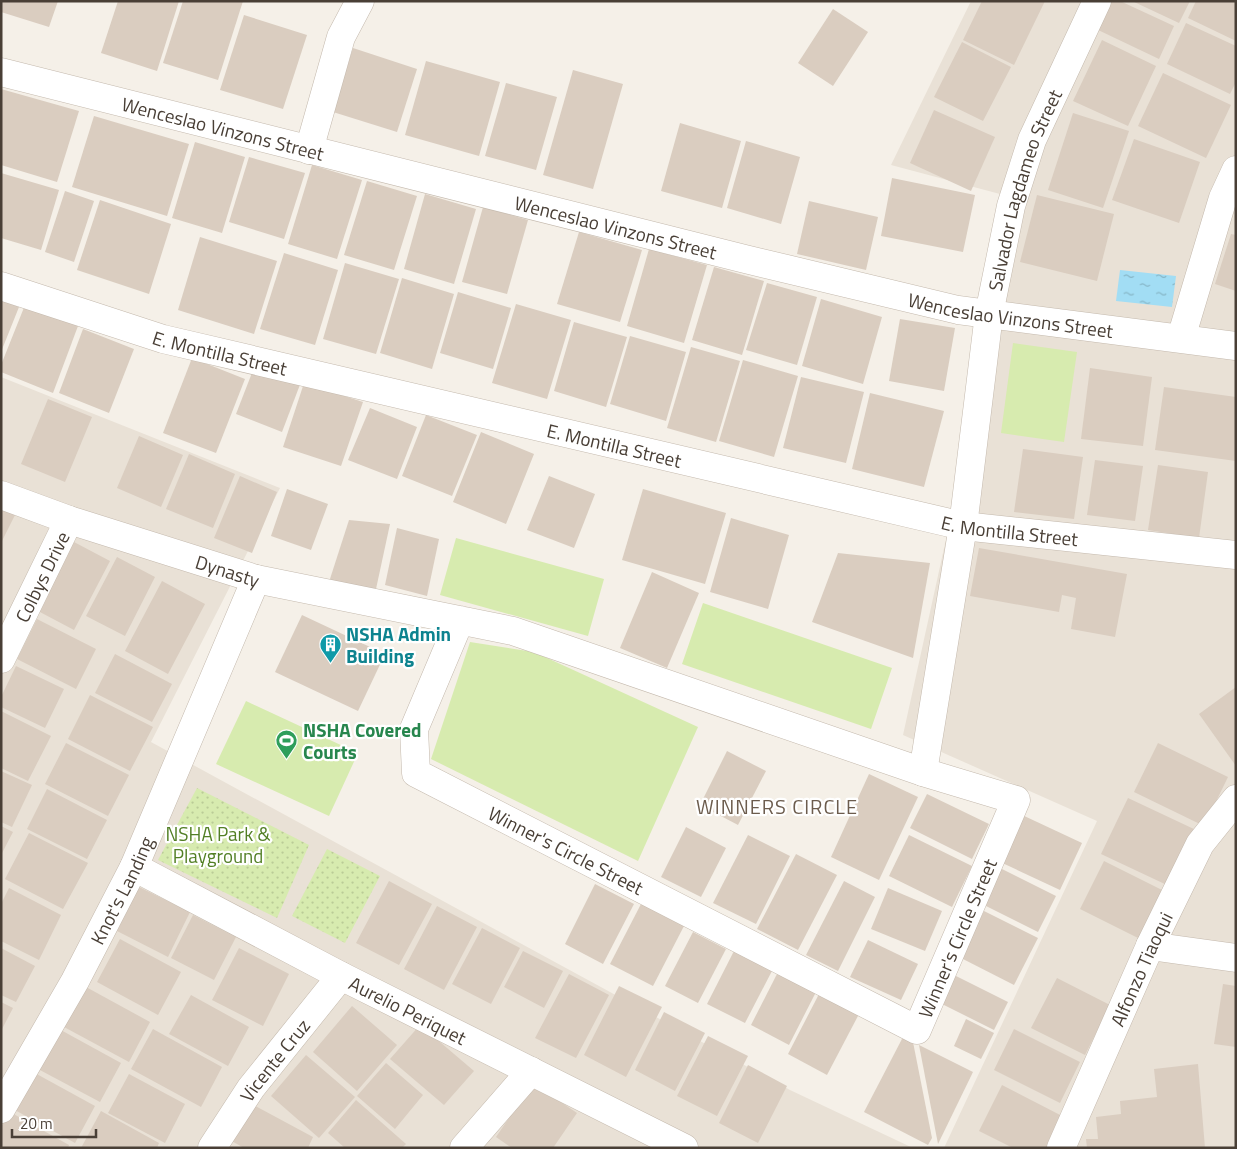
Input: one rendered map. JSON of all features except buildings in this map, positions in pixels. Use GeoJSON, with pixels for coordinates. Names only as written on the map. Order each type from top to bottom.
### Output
{"type":"FeatureCollection","features":[{"type":"Feature","properties":{"kind":"street"},"geometry":{"type":"LineString","coordinates":[[309,150],[341,37],[360,1]]}},
{"type":"Feature","properties":{"kind":"street","name":"Salvador Lagdameo Street"},"geometry":{"type":"LineString","coordinates":[[923,772],[964,526],[990,314],[1011,206],[1032,140],[1097,1]]}},
{"type":"Feature","properties":{"kind":"street","name":"Wenceslao Vinzons Street"},"geometry":{"type":"LineString","coordinates":[[1,72],[745,259],[958,310],[1236,346]]}},
{"type":"Feature","properties":{"kind":"street"},"geometry":{"type":"LineString","coordinates":[[1181,338],[1223,198],[1236,170]]}},
{"type":"Feature","properties":{"kind":"street","name":"E. Montilla Street"},"geometry":{"type":"LineString","coordinates":[[1,286],[163,339],[964,526],[1236,556]]}},
{"type":"Feature","properties":{"kind":"street","name":"Dynasty"},"geometry":{"type":"LineString","coordinates":[[1,495],[69,520],[256,579],[460,620]]}},
{"type":"Feature","properties":{"kind":"street","name":"Colbys Drive"},"geometry":{"type":"LineString","coordinates":[[1,659],[69,520]]}},
{"type":"Feature","properties":{"kind":"street","name":"Knot's Landing"},"geometry":{"type":"LineString","coordinates":[[1,1109],[75,981],[134,867],[256,579]]}},
{"type":"Feature","properties":{"kind":"street","name":"Winner's Circle Street"},"geometry":{"type":"LineString","coordinates":[[460,620],[513,631],[923,772],[1016,800],[917,1030],[416,773],[414,729],[460,620]]}},
{"type":"Feature","properties":{"kind":"street","name":"Alfonzo Tiaoqui"},"geometry":{"type":"LineString","coordinates":[[1061,1148],[1150,946],[1200,844],[1236,799]]}},
{"type":"Feature","properties":{"kind":"street","name":"Aurelio Periquet"},"geometry":{"type":"LineString","coordinates":[[134,867],[342,976],[684,1148]]}},
{"type":"Feature","properties":{"kind":"street"},"geometry":{"type":"LineString","coordinates":[[1150,946],[1236,958]]}},
{"type":"Feature","properties":{"kind":"street","name":"Vicente Cruz"},"geometry":{"type":"LineString","coordinates":[[212,1148],[251,1088],[342,976]]}},
{"type":"Feature","properties":{"kind":"street"},"geometry":{"type":"LineString","coordinates":[[464,1148],[531,1072]]}},
{"type":"Feature","properties":{"kind":"shaded area"},"geometry":{"type":"Polygon","coordinates":[[[971,1],[1236,1],[1236,1148],[944,1148],[1097,821],[903,735],[950,521],[1000,194],[891,165],[971,1]]]}},
{"type":"Feature","properties":{"kind":"shaded area"},"geometry":{"type":"Polygon","coordinates":[[[1,377],[280,488],[151,742],[790,1090],[913,1148],[1,1148],[1,377]]]}},
{"type":"Feature","properties":{"kind":"green space"},"geometry":{"type":"Polygon","coordinates":[[[1013,343],[1077,352],[1064,442],[1001,433],[1013,343]]]}},
{"type":"Feature","properties":{"kind":"green space"},"geometry":{"type":"Polygon","coordinates":[[[456,538],[604,579],[588,636],[440,595],[456,538]]]}},
{"type":"Feature","properties":{"kind":"green space"},"geometry":{"type":"Polygon","coordinates":[[[703,603],[892,668],[871,729],[682,664],[703,603]]]}},
{"type":"Feature","properties":{"kind":"green space"},"geometry":{"type":"Polygon","coordinates":[[[470,642],[534,652],[698,727],[638,861],[431,759],[470,642]]]}},
{"type":"Feature","properties":{"kind":"green space","name":"NSHA Covered Courts"},"geometry":{"type":"Polygon","coordinates":[[[246,701],[358,753],[329,816],[216,764],[246,701]]]}},
{"type":"Feature","properties":{"kind":"green space","name":"NSHA Park & Playground"},"geometry":{"type":"Polygon","coordinates":[[[197,788],[309,845],[277,918],[158,860],[197,788]]]}},
{"type":"Feature","properties":{"kind":"green space"},"geometry":{"type":"Polygon","coordinates":[[[327,849],[380,876],[345,943],[292,916],[327,849]]]}},
{"type":"Feature","properties":{"kind":"water"},"geometry":{"type":"Polygon","coordinates":[[[1120,270],[1176,276],[1172,307],[1116,301],[1120,270]]]}},
{"type":"Feature","properties":{"kind":"place","name":"NSHA Admin Building"},"geometry":{"type":"Point","coordinates":[330,663]}},
{"type":"Feature","properties":{"kind":"place","name":"NSHA Covered Courts"},"geometry":{"type":"Point","coordinates":[287,759]}},
{"type":"Feature","properties":{"kind":"district","name":"WINNERS CIRCLE"},"geometry":{"type":"Point","coordinates":[777,806]}}]}
